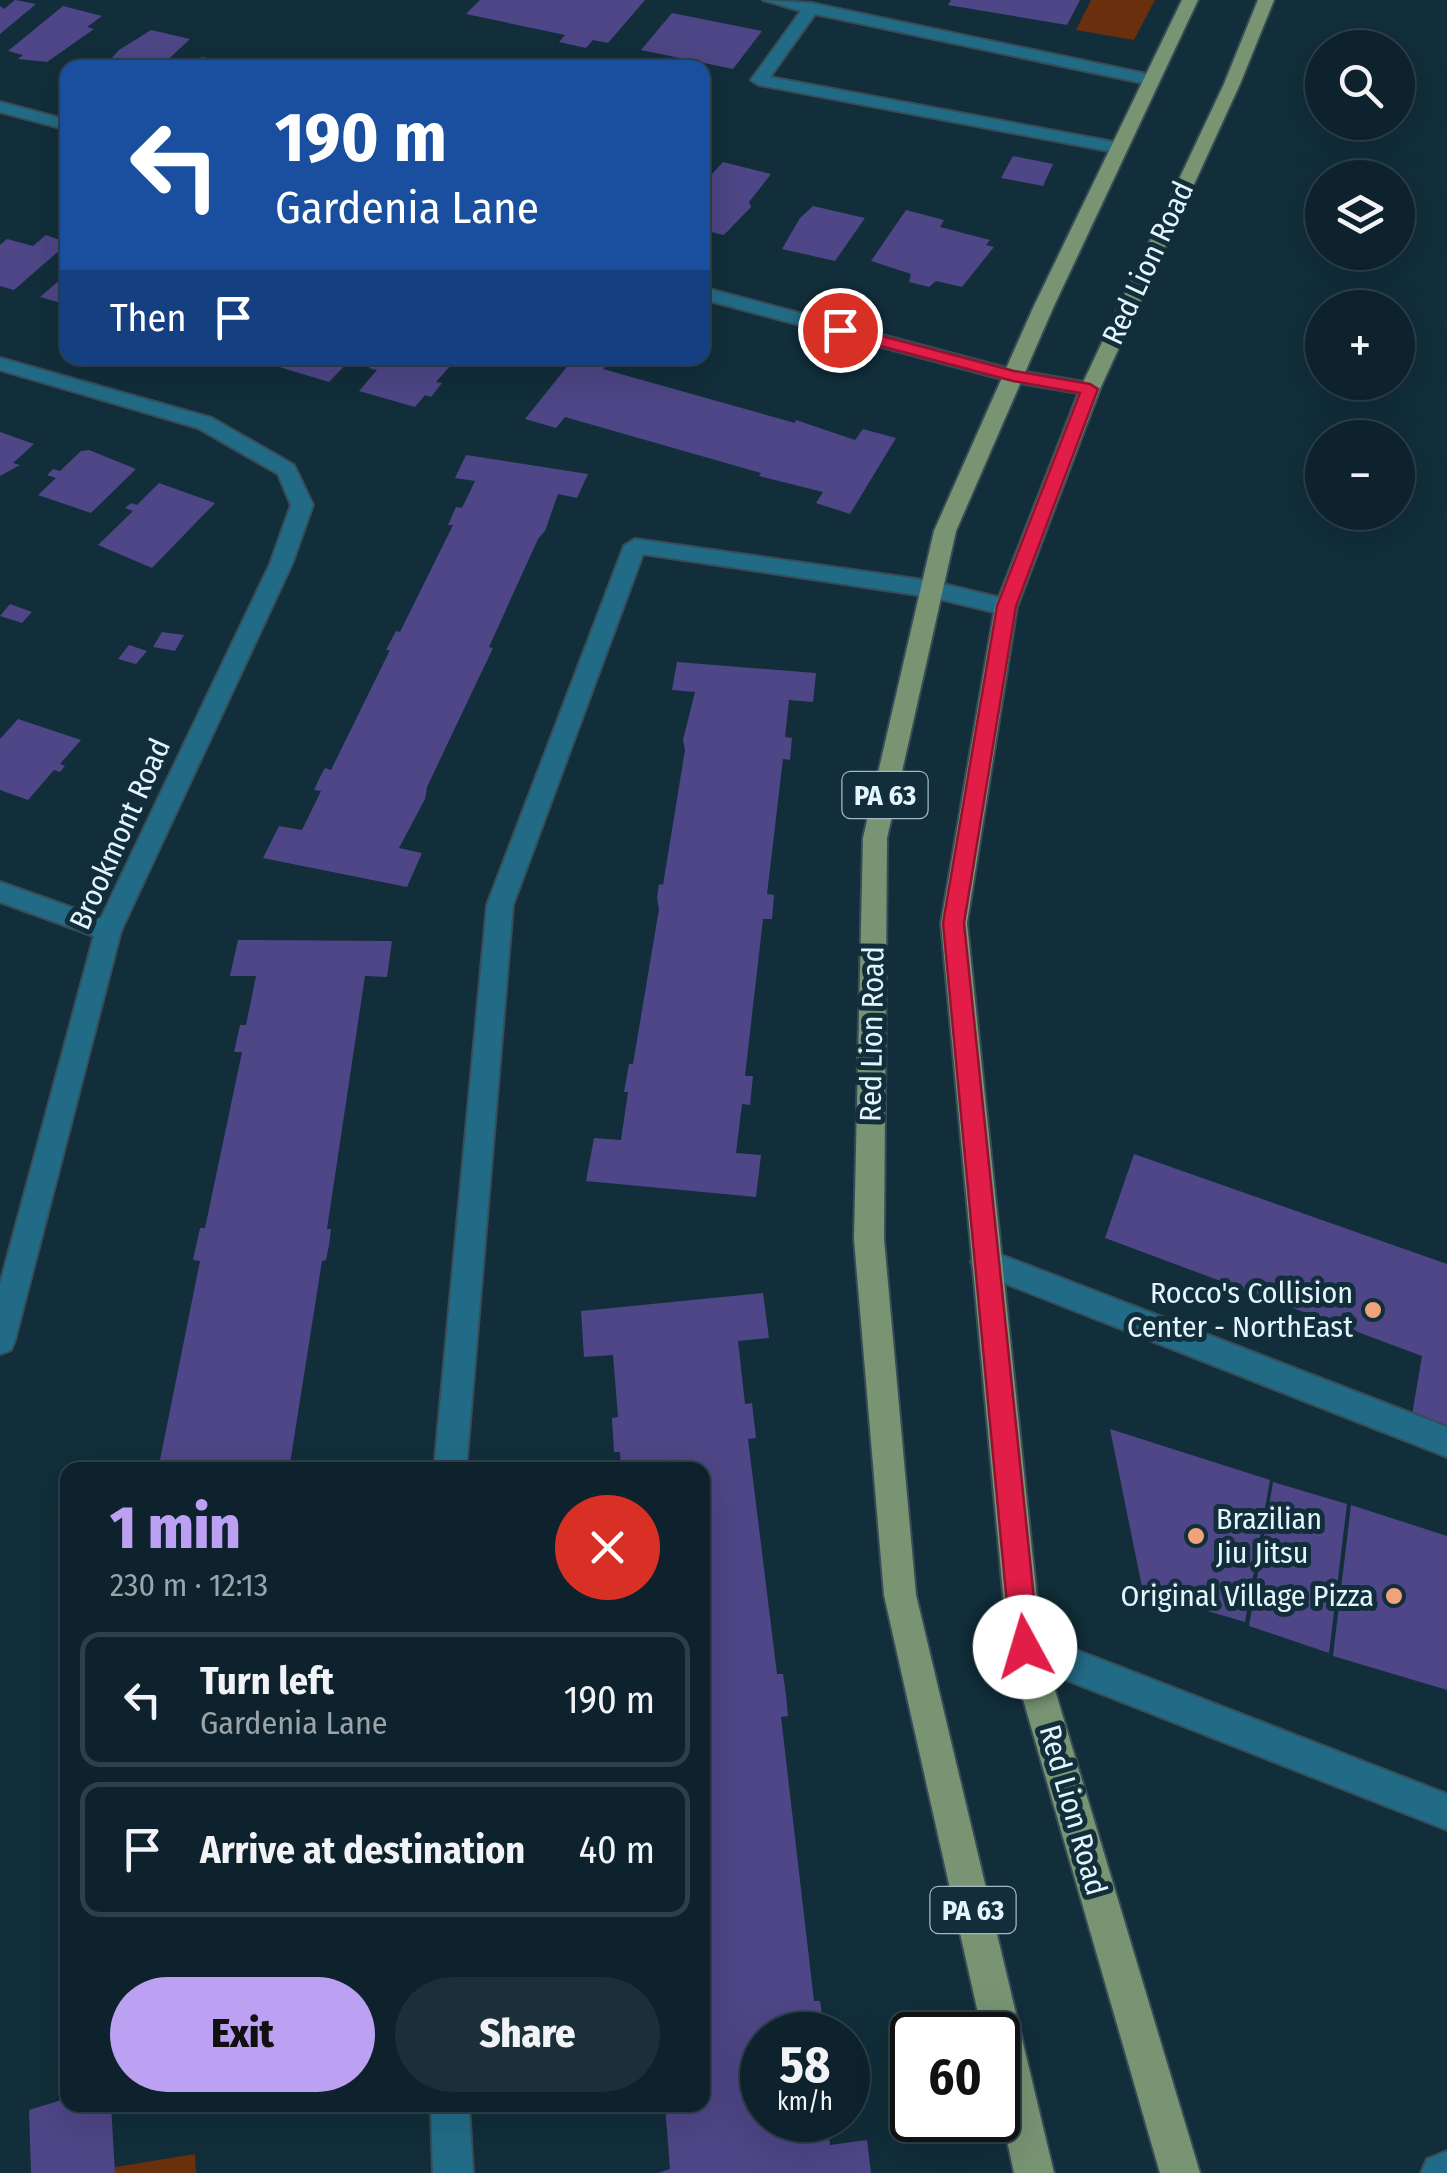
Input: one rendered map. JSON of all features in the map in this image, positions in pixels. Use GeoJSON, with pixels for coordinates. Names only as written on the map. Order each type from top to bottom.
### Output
{"type":"FeatureCollection","features":[{"type":"Feature","properties":{"kind":"main road","name":"Red Lion Road"},"geometry":{"type":"LineString","coordinates":[[1034,2173],[900,1595],[869,1239],[875,838],[944,532],[1190,0]]}},
{"type":"Feature","properties":{"kind":"main road","name":"Red Lion Road"},"geometry":{"type":"LineString","coordinates":[[1180,2173],[1025,1647],[954,923],[1006,606],[1090,389],[1232,84],[1266,0]]}},
{"type":"Feature","properties":{"kind":"street"},"geometry":{"type":"LineString","coordinates":[[770,0],[1152,80]]}},
{"type":"Feature","properties":{"kind":"street"},"geometry":{"type":"LineString","coordinates":[[810,8],[759,80],[1119,148]]}},
{"type":"Feature","properties":{"kind":"street"},"geometry":{"type":"LineString","coordinates":[[0,107],[60,123]]}},
{"type":"Feature","properties":{"kind":"street"},"geometry":{"type":"LineString","coordinates":[[710,296],[1013,376],[1090,389]]}},
{"type":"Feature","properties":{"kind":"street","name":"Brookmont Road"},"geometry":{"type":"LineString","coordinates":[[0,364],[206,422],[287,470],[302,505],[282,564],[108,931],[0,1340]]}},
{"type":"Feature","properties":{"kind":"street"},"geometry":{"type":"LineString","coordinates":[[451,1462],[500,905],[635,546],[931,589],[1006,606]]}},
{"type":"Feature","properties":{"kind":"street"},"geometry":{"type":"LineString","coordinates":[[0,892],[108,931]]}},
{"type":"Feature","properties":{"kind":"street"},"geometry":{"type":"LineString","coordinates":[[986,1262],[1447,1442]]}},
{"type":"Feature","properties":{"kind":"street"},"geometry":{"type":"LineString","coordinates":[[1025,1647],[1447,1812]]}},
{"type":"Feature","properties":{"kind":"street"},"geometry":{"type":"LineString","coordinates":[[450,2112],[453,2173]]}},
{"type":"Feature","properties":{"kind":"shaded area"},"geometry":{"type":"Polygon","coordinates":[[[1091,0],[1155,0],[1134,40],[1076,30],[1091,0]]]}},
{"type":"Feature","properties":{"kind":"shaded area"},"geometry":{"type":"Polygon","coordinates":[[[195,2154],[196,2173],[97,2170],[195,2154]]]}},
{"type":"Feature","properties":{"kind":"building"},"geometry":{"type":"Polygon","coordinates":[[[15,0],[36,4],[0,34],[0,6],[4,9],[15,0]]]}},
{"type":"Feature","properties":{"kind":"building"},"geometry":{"type":"Polygon","coordinates":[[[480,0],[645,0],[608,43],[593,40],[586,48],[559,42],[565,35],[466,14],[480,0]]]}},
{"type":"Feature","properties":{"kind":"building"},"geometry":{"type":"Polygon","coordinates":[[[951,0],[1080,0],[1067,25],[948,5],[951,0]]]}},
{"type":"Feature","properties":{"kind":"building"},"geometry":{"type":"Polygon","coordinates":[[[63,6],[102,16],[87,27],[94,29],[47,62],[18,59],[23,55],[8,51],[63,6]]]}},
{"type":"Feature","properties":{"kind":"building"},"geometry":{"type":"Polygon","coordinates":[[[672,13],[762,31],[733,69],[710,64],[710,60],[641,50],[672,13]]]}},
{"type":"Feature","properties":{"kind":"building"},"geometry":{"type":"Polygon","coordinates":[[[151,30],[190,39],[168,60],[110,60],[151,30]]]}},
{"type":"Feature","properties":{"kind":"building"},"geometry":{"type":"Polygon","coordinates":[[[1013,156],[1053,164],[1043,186],[1001,178],[1013,156]]]}},
{"type":"Feature","properties":{"kind":"building"},"geometry":{"type":"Polygon","coordinates":[[[723,162],[771,174],[749,202],[751,207],[724,235],[710,232],[710,176],[723,162]]]}},
{"type":"Feature","properties":{"kind":"building"},"geometry":{"type":"Polygon","coordinates":[[[813,206],[865,218],[835,261],[782,249],[800,218],[813,206]]]}},
{"type":"Feature","properties":{"kind":"building"},"geometry":{"type":"Polygon","coordinates":[[[906,210],[944,220],[940,227],[990,240],[986,245],[994,247],[962,287],[936,281],[929,287],[909,282],[911,274],[871,261],[906,210]]]}},
{"type":"Feature","properties":{"kind":"building"},"geometry":{"type":"Polygon","coordinates":[[[46,235],[60,240],[60,250],[14,290],[0,286],[0,245],[7,239],[33,246],[46,235]]]}},
{"type":"Feature","properties":{"kind":"building"},"geometry":{"type":"Polygon","coordinates":[[[60,280],[60,303],[40,297],[60,280]]]}},
{"type":"Feature","properties":{"kind":"building"},"geometry":{"type":"Polygon","coordinates":[[[277,365],[345,365],[329,382],[277,365]]]}},
{"type":"Feature","properties":{"kind":"building"},"geometry":{"type":"Polygon","coordinates":[[[451,365],[436,382],[442,383],[431,397],[425,395],[415,407],[359,391],[377,370],[369,368],[451,365]]]}},
{"type":"Feature","properties":{"kind":"building"},"geometry":{"type":"Polygon","coordinates":[[[568,365],[606,365],[603,369],[795,423],[796,420],[855,440],[863,429],[896,438],[850,514],[816,503],[823,492],[759,476],[761,473],[565,417],[556,428],[525,419],[568,365]]]}},
{"type":"Feature","properties":{"kind":"building"},"geometry":{"type":"Polygon","coordinates":[[[0,432],[34,444],[13,463],[20,465],[0,476],[0,432]]]}},
{"type":"Feature","properties":{"kind":"building"},"geometry":{"type":"Polygon","coordinates":[[[89,450],[136,469],[91,513],[38,495],[56,478],[47,475],[53,469],[60,471],[81,451],[89,450]]]}},
{"type":"Feature","properties":{"kind":"building"},"geometry":{"type":"Polygon","coordinates":[[[466,455],[588,474],[577,498],[558,494],[545,531],[489,647],[493,648],[399,848],[422,853],[407,887],[263,858],[279,826],[302,830],[321,791],[314,790],[319,779],[325,768],[331,770],[390,650],[386,650],[396,631],[400,632],[453,525],[448,525],[456,507],[462,508],[475,481],[455,478],[466,455]]]}},
{"type":"Feature","properties":{"kind":"building"},"geometry":{"type":"Polygon","coordinates":[[[159,483],[215,503],[152,568],[98,545],[133,511],[125,508],[131,503],[137,505],[159,483]]]}},
{"type":"Feature","properties":{"kind":"building"},"geometry":{"type":"Polygon","coordinates":[[[10,604],[32,612],[22,623],[0,616],[10,604]]]}},
{"type":"Feature","properties":{"kind":"building"},"geometry":{"type":"Polygon","coordinates":[[[162,632],[184,635],[175,651],[153,647],[162,632]]]}},
{"type":"Feature","properties":{"kind":"building"},"geometry":{"type":"Polygon","coordinates":[[[129,645],[147,651],[136,664],[118,659],[129,645]]]}},
{"type":"Feature","properties":{"kind":"building"},"geometry":{"type":"Polygon","coordinates":[[[677,662],[816,673],[813,702],[789,700],[785,737],[792,738],[790,760],[783,759],[767,894],[774,895],[772,919],[763,919],[745,1076],[753,1076],[750,1105],[742,1104],[736,1153],[761,1155],[756,1197],[586,1181],[594,1138],[621,1140],[628,1092],[624,1092],[629,1064],[633,1064],[659,909],[659,884],[663,885],[685,750],[683,740],[695,692],[672,690],[677,662]]]}},
{"type":"Feature","properties":{"kind":"building"},"geometry":{"type":"Polygon","coordinates":[[[18,719],[81,740],[60,764],[65,766],[60,772],[54,770],[28,800],[0,790],[0,739],[18,719]]]}},
{"type":"Feature","properties":{"kind":"building"},"geometry":{"type":"Polygon","coordinates":[[[238,940],[392,941],[387,977],[365,976],[327,1229],[331,1229],[329,1245],[326,1260],[322,1261],[290,1462],[160,1462],[200,1261],[193,1260],[200,1228],[205,1228],[242,1052],[234,1052],[240,1025],[246,1025],[256,976],[230,976],[238,940]]]}},
{"type":"Feature","properties":{"kind":"building","name":"Rocco's Collision Center - NorthEast"},"geometry":{"type":"Polygon","coordinates":[[[1134,1154],[1447,1264],[1447,1433],[1411,1421],[1422,1356],[1105,1238],[1134,1154]]]}},
{"type":"Feature","properties":{"kind":"building"},"geometry":{"type":"Polygon","coordinates":[[[763,1293],[769,1338],[738,1341],[745,1404],[752,1403],[756,1438],[748,1439],[777,1674],[783,1674],[786,1695],[788,1716],[781,1717],[814,2001],[820,2001],[822,2012],[740,2012],[740,2142],[867,2142],[871,2173],[658,2173],[670,2169],[666,2112],[710,2112],[710,1462],[621,1462],[620,1452],[614,1452],[612,1418],[618,1417],[613,1355],[584,1357],[581,1311],[763,1293]]]}},
{"type":"Feature","properties":{"kind":"building","name":"Brazilian Jiu Jitsu"},"geometry":{"type":"Polygon","coordinates":[[[1110,1429],[1270,1480],[1245,1622],[1143,1592],[1110,1429]]]}},
{"type":"Feature","properties":{"kind":"building"},"geometry":{"type":"Polygon","coordinates":[[[1273,1482],[1347,1504],[1329,1653],[1249,1626],[1273,1482]]]}},
{"type":"Feature","properties":{"kind":"building","name":"Original Village Pizza"},"geometry":{"type":"Polygon","coordinates":[[[1351,1505],[1447,1536],[1447,1690],[1333,1656],[1351,1505]]]}},
{"type":"Feature","properties":{"kind":"building"},"geometry":{"type":"Polygon","coordinates":[[[60,2100],[60,2112],[111,2112],[115,2173],[31,2173],[29,2110],[60,2100]]]}},
{"type":"Feature","properties":{"kind":"place","name":"Rocco's Collision Center - NorthEast"},"geometry":{"type":"Point","coordinates":[1373,1310]}},
{"type":"Feature","properties":{"kind":"place","name":"Brazilian Jiu Jitsu"},"geometry":{"type":"Point","coordinates":[1196,1536]}},
{"type":"Feature","properties":{"kind":"place","name":"Original Village Pizza"},"geometry":{"type":"Point","coordinates":[1394,1596]}},
{"type":"Feature","properties":{"kind":"route"},"geometry":{"type":"LineString","coordinates":[[840,330],[1013,376],[1090,389],[1006,606],[954,923],[1025,1647]]}}]}
